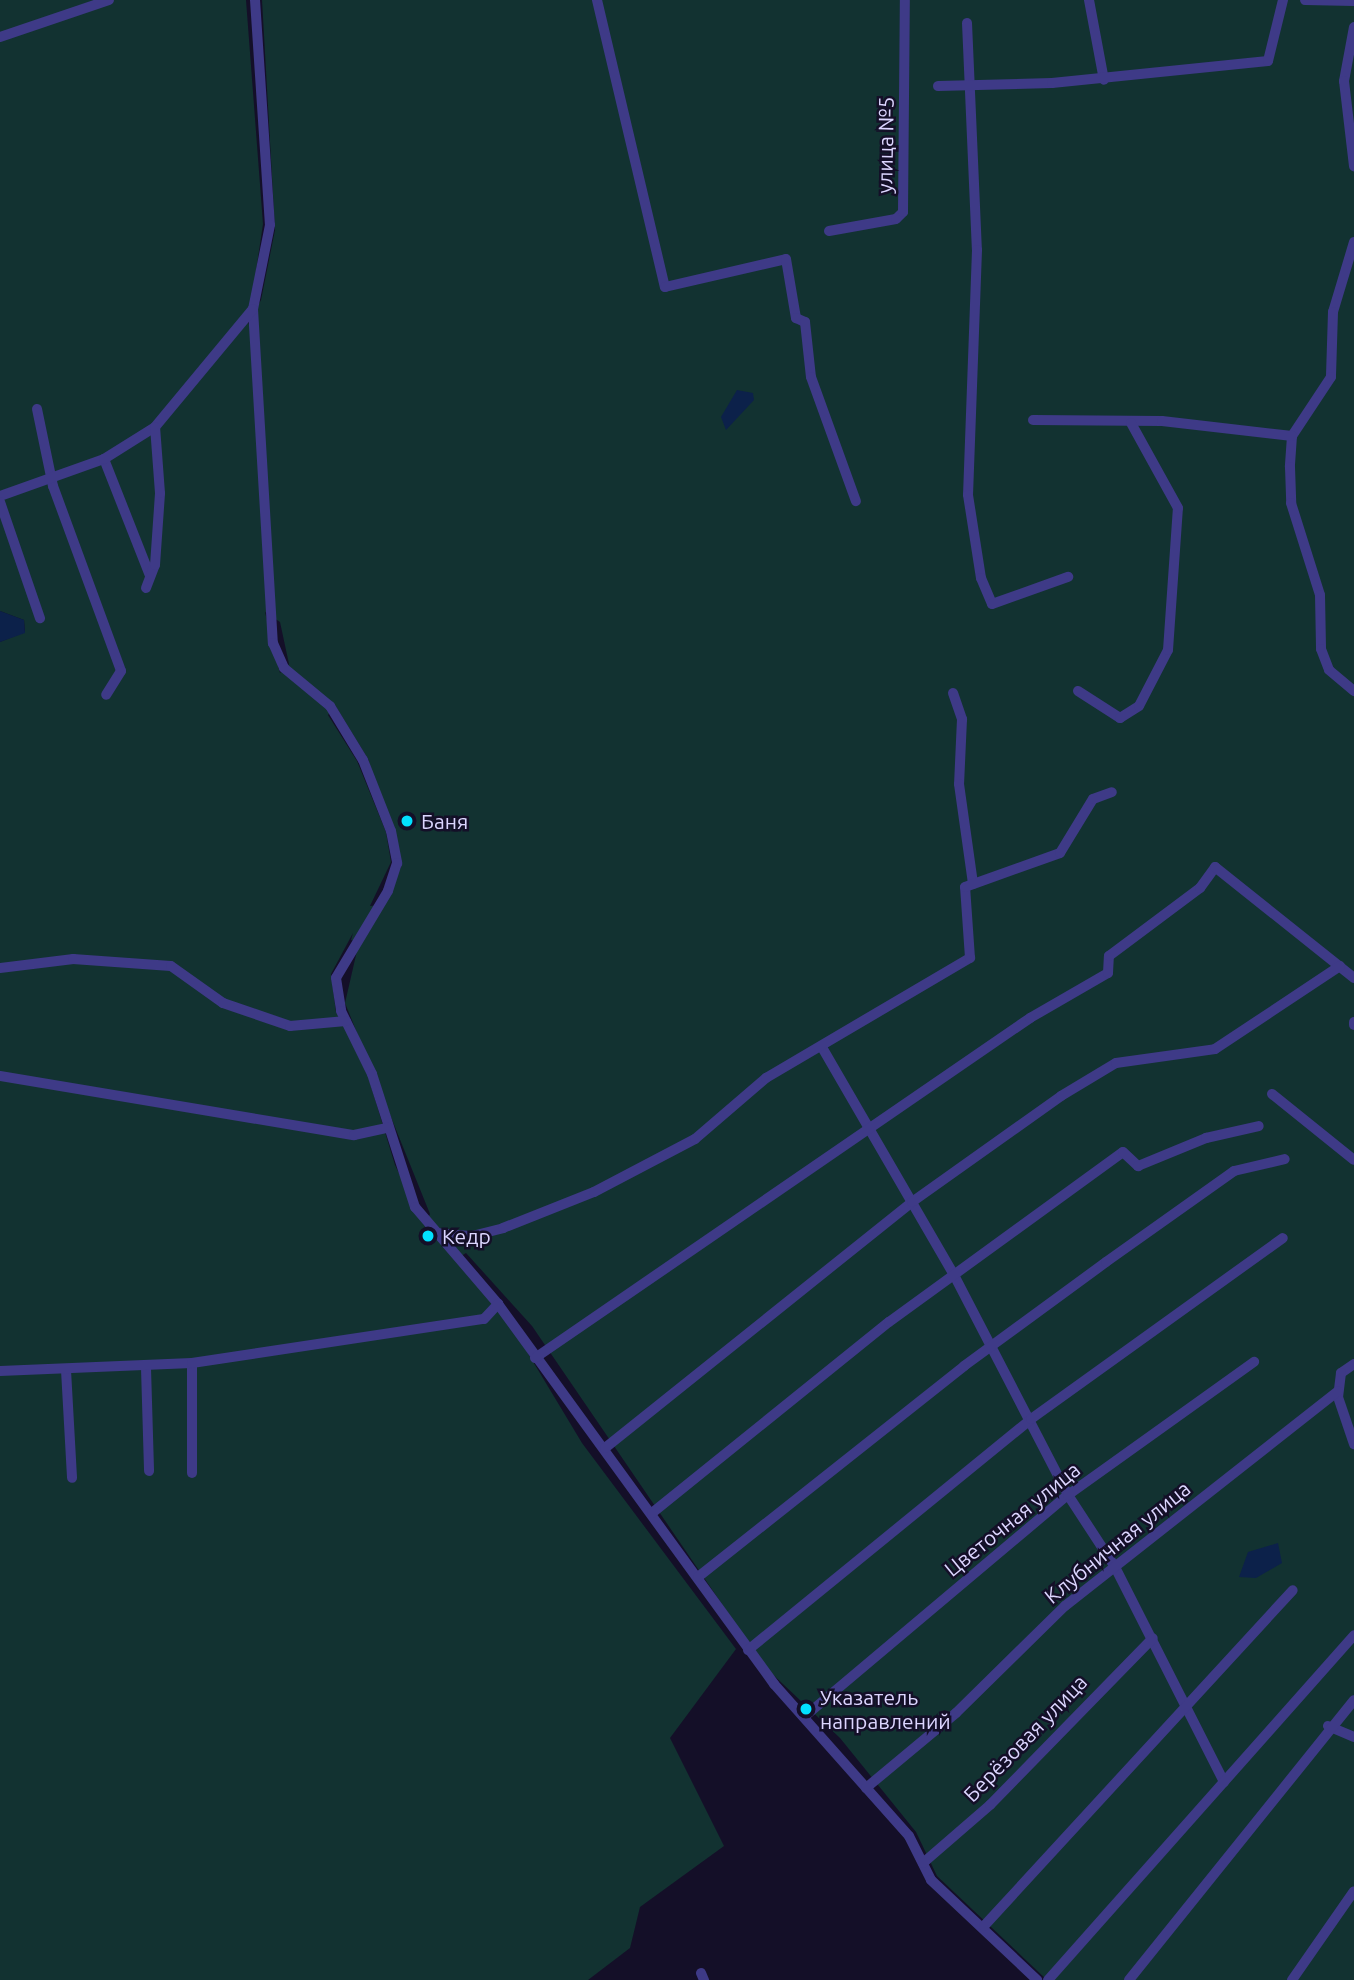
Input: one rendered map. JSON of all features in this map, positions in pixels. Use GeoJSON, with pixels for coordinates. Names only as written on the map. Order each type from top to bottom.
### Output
{"type":"FeatureCollection","features":[{"type":"Feature","properties":{"kind":"street"},"geometry":{"type":"LineString","coordinates":[[0,37],[109,0]]}},
{"type":"Feature","properties":{"kind":"street"},"geometry":{"type":"LineString","coordinates":[[255,0],[270,225],[253,309],[273,643],[284,668],[330,706],[363,760],[397,863],[337,978],[346,1021],[372,1074],[415,1207],[498,1304],[535,1358],[606,1448],[748,1650],[909,1836],[931,1880],[984,1926],[1037,1980]]}},
{"type":"Feature","properties":{"kind":"street"},"geometry":{"type":"LineString","coordinates":[[597,0],[665,288],[786,259],[796,318],[805,322],[811,377],[856,501]]}},
{"type":"Feature","properties":{"kind":"street","name":"улица №5"},"geometry":{"type":"LineString","coordinates":[[829,231],[896,219],[903,212],[905,0]]}},
{"type":"Feature","properties":{"kind":"street"},"geometry":{"type":"LineString","coordinates":[[1089,0],[1104,79]]}},
{"type":"Feature","properties":{"kind":"street"},"geometry":{"type":"LineString","coordinates":[[937,86],[970,87],[1104,79],[1268,61],[1283,0]]}},
{"type":"Feature","properties":{"kind":"street"},"geometry":{"type":"LineString","coordinates":[[1305,0],[1354,1]]}},
{"type":"Feature","properties":{"kind":"street"},"geometry":{"type":"LineString","coordinates":[[967,23],[978,250],[968,495],[981,578],[992,604],[1068,577]]}},
{"type":"Feature","properties":{"kind":"street"},"geometry":{"type":"LineString","coordinates":[[1354,27],[1344,81],[1354,166]]}},
{"type":"Feature","properties":{"kind":"street"},"geometry":{"type":"LineString","coordinates":[[1354,242],[1333,312],[1331,377],[1292,436],[1291,503],[1320,595],[1321,649],[1329,670],[1354,691]]}},
{"type":"Feature","properties":{"kind":"street"},"geometry":{"type":"LineString","coordinates":[[0,496],[104,459],[155,427],[253,309]]}},
{"type":"Feature","properties":{"kind":"street"},"geometry":{"type":"LineString","coordinates":[[37,409],[51,477],[121,671],[106,695]]}},
{"type":"Feature","properties":{"kind":"street"},"geometry":{"type":"LineString","coordinates":[[1033,420],[1131,424],[1162,421],[1292,436]]}},
{"type":"Feature","properties":{"kind":"street"},"geometry":{"type":"LineString","coordinates":[[1078,691],[1120,718],[1139,706],[1168,650],[1178,508],[1131,424]]}},
{"type":"Feature","properties":{"kind":"street"},"geometry":{"type":"LineString","coordinates":[[146,588],[150,576],[160,493],[155,427]]}},
{"type":"Feature","properties":{"kind":"street"},"geometry":{"type":"LineString","coordinates":[[104,459],[150,576]]}},
{"type":"Feature","properties":{"kind":"street"},"geometry":{"type":"LineString","coordinates":[[0,502],[40,618]]}},
{"type":"Feature","properties":{"kind":"street"},"geometry":{"type":"LineString","coordinates":[[953,693],[962,719],[959,784],[973,884]]}},
{"type":"Feature","properties":{"kind":"street"},"geometry":{"type":"LineString","coordinates":[[436,1233],[472,1236],[503,1228],[594,1192],[695,1139],[766,1078],[823,1049],[970,958],[965,887],[1060,853],[1093,799],[1112,792]]}},
{"type":"Feature","properties":{"kind":"street"},"geometry":{"type":"LineString","coordinates":[[535,1358],[869,1128],[1108,972],[1109,956],[1200,888],[1215,867],[1354,978]]}},
{"type":"Feature","properties":{"kind":"street"},"geometry":{"type":"LineString","coordinates":[[0,968],[73,959],[171,966],[223,1003],[290,1026],[346,1021]]}},
{"type":"Feature","properties":{"kind":"street"},"geometry":{"type":"LineString","coordinates":[[606,1448],[912,1202],[1115,1063],[1215,1049],[1340,966]]}},
{"type":"Feature","properties":{"kind":"street"},"geometry":{"type":"LineString","coordinates":[[823,1049],[954,1275],[1031,1419],[1068,1495],[1115,1567],[1224,1782]]}},
{"type":"Feature","properties":{"kind":"street"},"geometry":{"type":"LineString","coordinates":[[0,1076],[355,1135],[388,1128]]}},
{"type":"Feature","properties":{"kind":"street"},"geometry":{"type":"LineString","coordinates":[[1272,1094],[1354,1160]]}},
{"type":"Feature","properties":{"kind":"street"},"geometry":{"type":"LineString","coordinates":[[652,1513],[954,1275],[1123,1152],[1138,1166],[1206,1138],[1259,1126]]}},
{"type":"Feature","properties":{"kind":"street"},"geometry":{"type":"LineString","coordinates":[[698,1577],[992,1350],[1234,1171],[1284,1158]]}},
{"type":"Feature","properties":{"kind":"street"},"geometry":{"type":"LineString","coordinates":[[748,1650],[1031,1419],[1283,1238]]}},
{"type":"Feature","properties":{"kind":"street"},"geometry":{"type":"LineString","coordinates":[[0,1371],[146,1368],[192,1363],[484,1319],[498,1304]]}},
{"type":"Feature","properties":{"kind":"street","name":"Цветочная улица"},"geometry":{"type":"LineString","coordinates":[[804,1717],[1068,1495],[1254,1362]]}},
{"type":"Feature","properties":{"kind":"street"},"geometry":{"type":"LineString","coordinates":[[192,1363],[192,1473]]}},
{"type":"Feature","properties":{"kind":"street"},"geometry":{"type":"LineString","coordinates":[[1354,1364],[1341,1373],[1338,1391],[1354,1444]]}},
{"type":"Feature","properties":{"kind":"street"},"geometry":{"type":"LineString","coordinates":[[146,1368],[149,1471]]}},
{"type":"Feature","properties":{"kind":"street"},"geometry":{"type":"LineString","coordinates":[[66,1370],[72,1478]]}},
{"type":"Feature","properties":{"kind":"street","name":"Клубничная улица"},"geometry":{"type":"LineString","coordinates":[[866,1788],[1115,1567],[1338,1391]]}},
{"type":"Feature","properties":{"kind":"street"},"geometry":{"type":"LineString","coordinates":[[984,1926],[1186,1710],[1293,1590]]}},
{"type":"Feature","properties":{"kind":"street"},"geometry":{"type":"LineString","coordinates":[[1048,1980],[1354,1634]]}},
{"type":"Feature","properties":{"kind":"street","name":"Берёзовая улица"},"geometry":{"type":"LineString","coordinates":[[923,1863],[990,1805],[1153,1638]]}},
{"type":"Feature","properties":{"kind":"street"},"geometry":{"type":"LineString","coordinates":[[1129,1980],[1328,1726],[1354,1700]]}},
{"type":"Feature","properties":{"kind":"street"},"geometry":{"type":"LineString","coordinates":[[1328,1726],[1354,1737]]}},
{"type":"Feature","properties":{"kind":"street"},"geometry":{"type":"LineString","coordinates":[[1292,1980],[1354,1891]]}},
{"type":"Feature","properties":{"kind":"green space"},"geometry":{"type":"Polygon","coordinates":[[[0,0],[246,0],[263,224],[248,325],[261,300],[275,230],[262,0],[1354,0],[1354,1980],[1047,1980],[937,1876],[916,1832],[840,1738],[765,1667],[532,1326],[466,1253],[458,1258],[517,1335],[582,1443],[736,1649],[670,1738],[724,1846],[640,1907],[630,1948],[588,1980],[0,1980],[0,642],[25,632],[24,620],[0,611],[0,0]],[[265,612],[280,673],[289,664],[280,622],[265,612]],[[335,705],[328,715],[357,761],[386,832],[391,862],[370,906],[382,905],[401,867],[368,759],[335,705]],[[353,933],[331,974],[336,1012],[361,1053],[395,1165],[424,1225],[430,1214],[345,1003],[359,942],[351,940],[353,933]]]}},
{"type":"Feature","properties":{"kind":"water"},"geometry":{"type":"Polygon","coordinates":[[[737,390],[753,393],[754,400],[726,430],[721,417],[737,390]]]}},
{"type":"Feature","properties":{"kind":"water"},"geometry":{"type":"Polygon","coordinates":[[[0,611],[24,620],[25,633],[0,642],[0,611]]]}},
{"type":"Feature","properties":{"kind":"water"},"geometry":{"type":"Polygon","coordinates":[[[1278,1543],[1282,1563],[1256,1578],[1239,1577],[1248,1552],[1278,1543]]]}},
{"type":"Feature","properties":{"kind":"place","name":"Баня"},"geometry":{"type":"Point","coordinates":[407,821]}},
{"type":"Feature","properties":{"kind":"place","name":"Кедр"},"geometry":{"type":"Point","coordinates":[428,1236]}},
{"type":"Feature","properties":{"kind":"place","name":"Указатель направлений"},"geometry":{"type":"Point","coordinates":[806,1709]}}]}
